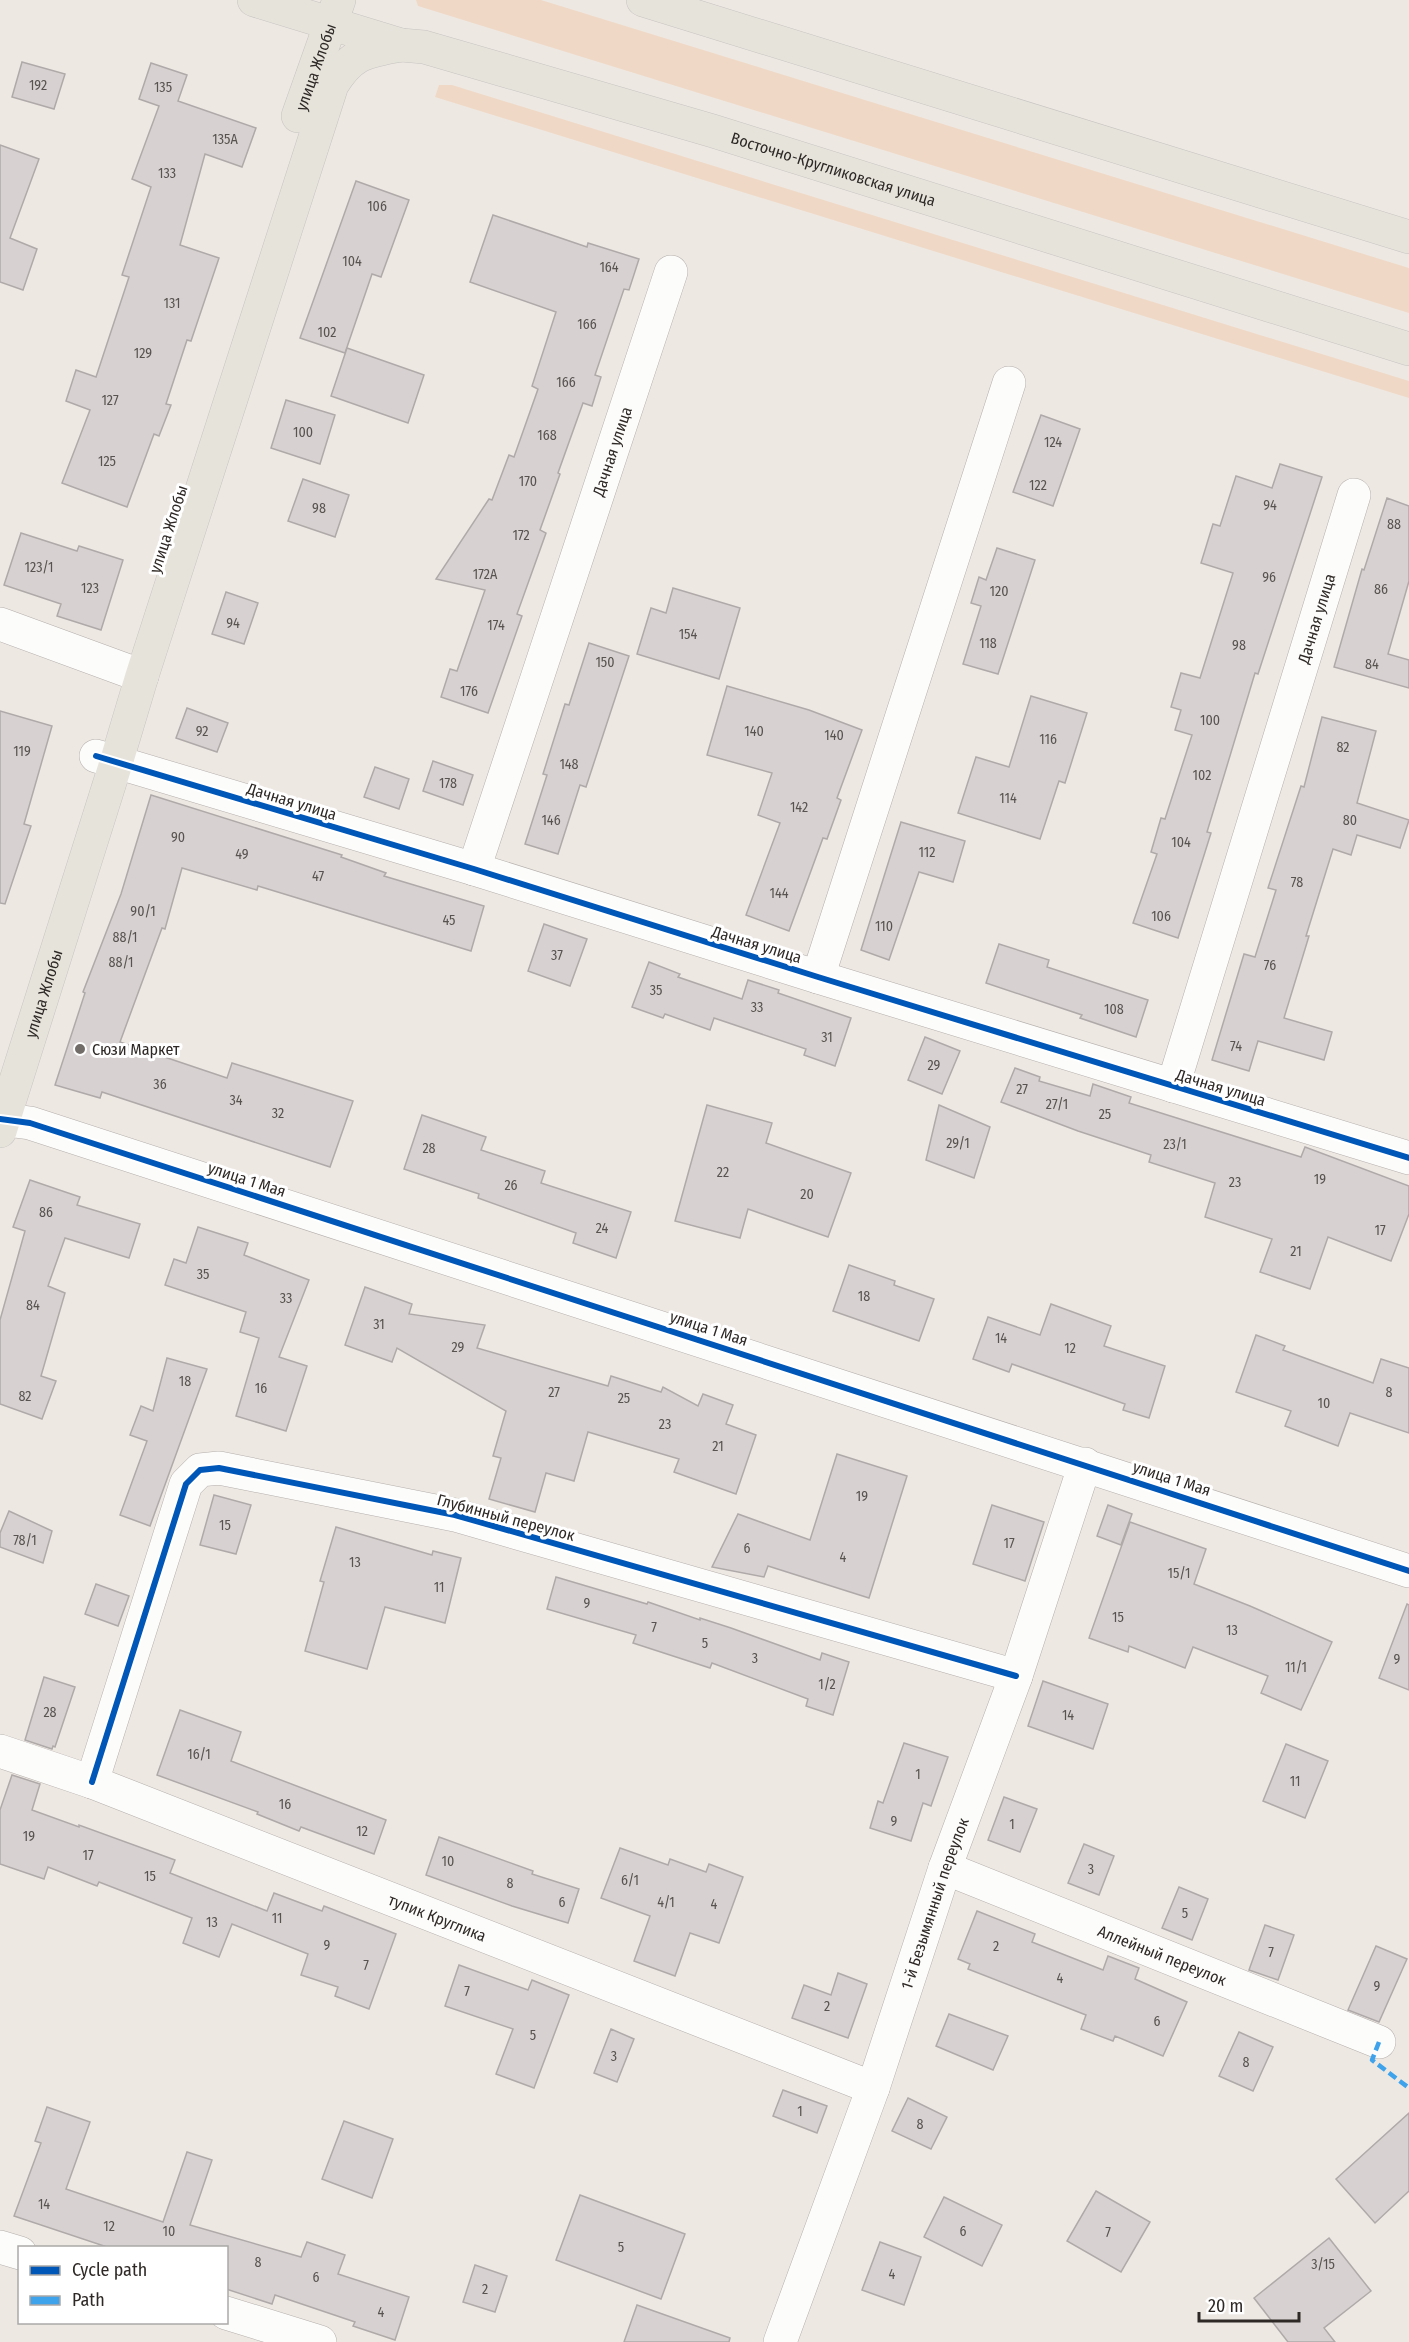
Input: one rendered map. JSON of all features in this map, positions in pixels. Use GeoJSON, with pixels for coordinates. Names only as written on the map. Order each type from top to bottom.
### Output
{"type":"FeatureCollection","features":[{"type":"Feature","properties":{"kind":"main road"},"geometry":{"type":"LineString","coordinates":[[643,0],[1409,237]]}},
{"type":"Feature","properties":{"kind":"main road","name":"Восточно-Кругликовская улица"},"geometry":{"type":"LineString","coordinates":[[271,3],[334,11],[401,45],[424,47],[713,131],[1409,349]]}},
{"type":"Feature","properties":{"kind":"main road","name":"улица Жлобы"},"geometry":{"type":"LineString","coordinates":[[1,1123],[106,760],[334,11]]}},
{"type":"Feature","properties":{"kind":"main road","name":"улица Жлобы"},"geometry":{"type":"LineString","coordinates":[[133,672],[332,85],[340,71],[362,53],[401,45]]}},
{"type":"Feature","properties":{"kind":"main road","name":"улица Жлобы"},"geometry":{"type":"LineString","coordinates":[[0,1059],[106,760]]}},
{"type":"Feature","properties":{"kind":"street","name":"Дачная улица"},"geometry":{"type":"LineString","coordinates":[[474,869],[671,272]]}},
{"type":"Feature","properties":{"kind":"street","name":"Дачная улица"},"geometry":{"type":"LineString","coordinates":[[818,977],[1009,383]]}},
{"type":"Feature","properties":{"kind":"street","name":"Дачная улица"},"geometry":{"type":"LineString","coordinates":[[1173,1086],[1354,495]]}},
{"type":"Feature","properties":{"kind":"street"},"geometry":{"type":"LineString","coordinates":[[0,624],[133,672]]}},
{"type":"Feature","properties":{"kind":"street","name":"Дачная улица"},"geometry":{"type":"LineString","coordinates":[[106,760],[474,869],[1409,1158]]}},
{"type":"Feature","properties":{"kind":"street","name":"улица 1 Мая"},"geometry":{"type":"LineString","coordinates":[[1,1123],[30,1123],[1409,1570]]}},
{"type":"Feature","properties":{"kind":"street","name":"1-й Безымянный переулок"},"geometry":{"type":"LineString","coordinates":[[780,2342],[873,2088],[945,1868],[1016,1676],[1085,1464]]}},
{"type":"Feature","properties":{"kind":"street","name":"Глубинный переулок"},"geometry":{"type":"LineString","coordinates":[[92,1782],[186,1485],[200,1470],[219,1468],[455,1515],[1016,1676]]}},
{"type":"Feature","properties":{"kind":"street","name":"тупик Круглика"},"geometry":{"type":"LineString","coordinates":[[0,1751],[92,1782],[873,2088]]}},
{"type":"Feature","properties":{"kind":"street","name":"Аллейный переулок"},"geometry":{"type":"LineString","coordinates":[[945,1868],[1379,2042]]}},
{"type":"Feature","properties":{"kind":"street"},"geometry":{"type":"LineString","coordinates":[[0,2247],[18,2252]]}},
{"type":"Feature","properties":{"kind":"street"},"geometry":{"type":"LineString","coordinates":[[228,2314],[320,2342]]}},
{"type":"Feature","properties":{"kind":"shaded area"},"geometry":{"type":"Polygon","coordinates":[[[416,0],[541,0],[1409,268],[1409,313],[418,6],[416,0]]]}},
{"type":"Feature","properties":{"kind":"shaded area"},"geometry":{"type":"Polygon","coordinates":[[[439,85],[452,85],[1409,381],[1409,398],[435,97],[439,85]]]}},
{"type":"Feature","properties":{"kind":"building"},"geometry":{"type":"Polygon","coordinates":[[[22,62],[65,74],[54,109],[12,97],[22,62]]]}},
{"type":"Feature","properties":{"kind":"building"},"geometry":{"type":"Polygon","coordinates":[[[151,63],[187,75],[178,101],[256,128],[242,167],[205,154],[180,245],[219,258],[191,341],[187,340],[166,404],[171,405],[159,436],[154,434],[127,507],[62,483],[90,410],[66,401],[76,370],[96,377],[129,277],[122,275],[151,187],[132,179],[159,106],[139,99],[151,63]]]}},
{"type":"Feature","properties":{"kind":"building"},"geometry":{"type":"Polygon","coordinates":[[[0,145],[39,159],[10,238],[37,249],[23,290],[0,282],[0,145]]]}},
{"type":"Feature","properties":{"kind":"building"},"geometry":{"type":"Polygon","coordinates":[[[356,181],[409,200],[381,277],[372,274],[345,353],[300,338],[356,181]]]}},
{"type":"Feature","properties":{"kind":"building"},"geometry":{"type":"Polygon","coordinates":[[[493,215],[587,247],[588,243],[639,259],[629,290],[624,289],[595,375],[601,377],[592,406],[583,403],[558,473],[560,474],[540,530],[546,533],[517,614],[522,616],[488,713],[441,697],[450,669],[457,671],[485,590],[436,579],[489,499],[492,500],[509,455],[514,457],[538,389],[532,386],[556,312],[470,282],[493,215]]]}},
{"type":"Feature","properties":{"kind":"building"},"geometry":{"type":"Polygon","coordinates":[[[347,348],[424,375],[408,423],[331,396],[347,348]]]}},
{"type":"Feature","properties":{"kind":"building"},"geometry":{"type":"Polygon","coordinates":[[[286,400],[335,415],[320,464],[271,448],[286,400]]]}},
{"type":"Feature","properties":{"kind":"building"},"geometry":{"type":"Polygon","coordinates":[[[1041,415],[1080,429],[1053,506],[1013,492],[1041,415]]]}},
{"type":"Feature","properties":{"kind":"building"},"geometry":{"type":"Polygon","coordinates":[[[1280,464],[1322,477],[1258,674],[1255,673],[1207,832],[1211,833],[1178,938],[1133,923],[1157,854],[1151,852],[1161,818],[1165,819],[1192,735],[1175,730],[1181,710],[1171,707],[1181,673],[1200,678],[1233,573],[1201,563],[1213,524],[1220,526],[1236,476],[1272,488],[1280,464]]]}},
{"type":"Feature","properties":{"kind":"building"},"geometry":{"type":"Polygon","coordinates":[[[303,479],[349,495],[335,537],[288,521],[303,479]]]}},
{"type":"Feature","properties":{"kind":"building"},"geometry":{"type":"Polygon","coordinates":[[[1387,498],[1409,506],[1409,581],[1388,654],[1409,660],[1409,688],[1334,667],[1362,569],[1364,570],[1387,498]]]}},
{"type":"Feature","properties":{"kind":"building"},"geometry":{"type":"Polygon","coordinates":[[[21,533],[77,551],[79,546],[123,560],[101,630],[57,616],[61,604],[4,585],[21,533]]]}},
{"type":"Feature","properties":{"kind":"building"},"geometry":{"type":"Polygon","coordinates":[[[997,548],[1035,560],[998,674],[963,664],[981,606],[971,603],[979,577],[986,580],[997,548]]]}},
{"type":"Feature","properties":{"kind":"building"},"geometry":{"type":"Polygon","coordinates":[[[673,588],[740,608],[719,679],[637,654],[651,608],[666,613],[673,588]]]}},
{"type":"Feature","properties":{"kind":"building"},"geometry":{"type":"Polygon","coordinates":[[[226,592],[258,603],[244,644],[212,634],[226,592]]]}},
{"type":"Feature","properties":{"kind":"building"},"geometry":{"type":"Polygon","coordinates":[[[589,643],[629,656],[586,787],[580,785],[558,854],[525,844],[547,775],[543,774],[565,704],[569,705],[589,643]]]}},
{"type":"Feature","properties":{"kind":"building"},"geometry":{"type":"Polygon","coordinates":[[[727,686],[809,710],[862,730],[837,798],[841,800],[827,839],[823,838],[789,931],[746,915],[780,823],[758,815],[772,773],[707,755],[727,686]]]}},
{"type":"Feature","properties":{"kind":"building"},"geometry":{"type":"Polygon","coordinates":[[[1031,696],[1087,713],[1065,783],[1059,781],[1040,839],[958,813],[976,757],[1009,767],[1031,696]]]}},
{"type":"Feature","properties":{"kind":"building"},"geometry":{"type":"Polygon","coordinates":[[[187,708],[228,723],[217,752],[176,738],[187,708]]]}},
{"type":"Feature","properties":{"kind":"building"},"geometry":{"type":"Polygon","coordinates":[[[0,711],[52,726],[24,824],[31,826],[5,904],[0,903],[0,711]]]}},
{"type":"Feature","properties":{"kind":"building"},"geometry":{"type":"Polygon","coordinates":[[[1322,717],[1376,731],[1357,803],[1409,820],[1400,848],[1357,835],[1351,855],[1333,849],[1284,1018],[1332,1032],[1324,1060],[1258,1041],[1249,1071],[1212,1060],[1244,954],[1255,957],[1276,890],[1268,888],[1301,786],[1304,787],[1322,717]]]}},
{"type":"Feature","properties":{"kind":"building"},"geometry":{"type":"Polygon","coordinates":[[[433,761],[473,775],[463,805],[423,791],[433,761]]]}},
{"type":"Feature","properties":{"kind":"building"},"geometry":{"type":"Polygon","coordinates":[[[375,767],[409,779],[399,809],[364,797],[375,767]]]}},
{"type":"Feature","properties":{"kind":"building"},"geometry":{"type":"Polygon","coordinates":[[[151,795],[342,855],[341,857],[386,873],[384,876],[484,906],[471,951],[258,886],[257,890],[182,868],[165,929],[162,928],[120,1042],[227,1078],[232,1063],[353,1101],[330,1167],[102,1092],[100,1098],[55,1085],[85,993],[83,992],[121,894],[151,795]]]}},
{"type":"Feature","properties":{"kind":"building"},"geometry":{"type":"Polygon","coordinates":[[[901,822],[965,841],[953,882],[919,872],[889,960],[861,950],[901,822]]]}},
{"type":"Feature","properties":{"kind":"building"},"geometry":{"type":"Polygon","coordinates":[[[544,924],[587,939],[570,986],[528,971],[544,924]]]}},
{"type":"Feature","properties":{"kind":"building"},"geometry":{"type":"Polygon","coordinates":[[[999,944],[1049,960],[1047,967],[1148,1000],[1136,1037],[1080,1018],[1082,1015],[986,983],[999,944]]]}},
{"type":"Feature","properties":{"kind":"building"},"geometry":{"type":"Polygon","coordinates":[[[649,962],[680,974],[678,977],[742,999],[748,980],[779,990],[778,993],[851,1018],[835,1066],[804,1055],[806,1049],[714,1018],[710,1030],[665,1014],[663,1018],[632,1007],[649,962]]]}},
{"type":"Feature","properties":{"kind":"building"},"geometry":{"type":"Polygon","coordinates":[[[925,1037],[960,1051],[942,1094],[908,1080],[925,1037]]]}},
{"type":"Feature","properties":{"kind":"building"},"geometry":{"type":"Polygon","coordinates":[[[1015,1068],[1040,1077],[1039,1081],[1090,1096],[1093,1084],[1131,1097],[1129,1103],[1301,1157],[1305,1147],[1409,1186],[1409,1214],[1391,1261],[1328,1237],[1310,1289],[1260,1272],[1272,1239],[1205,1217],[1215,1183],[1149,1162],[1151,1155],[1001,1102],[1015,1068]]]}},
{"type":"Feature","properties":{"kind":"building"},"geometry":{"type":"Polygon","coordinates":[[[707,1105],[772,1123],[766,1143],[851,1173],[828,1237],[748,1209],[740,1238],[675,1221],[707,1105]]]}},
{"type":"Feature","properties":{"kind":"building"},"geometry":{"type":"Polygon","coordinates":[[[939,1105],[990,1127],[974,1178],[926,1160],[939,1105]]]}},
{"type":"Feature","properties":{"kind":"building"},"geometry":{"type":"Polygon","coordinates":[[[422,1115],[486,1137],[481,1150],[545,1171],[541,1183],[631,1212],[616,1258],[573,1243],[576,1233],[478,1198],[479,1194],[404,1169],[422,1115]]]}},
{"type":"Feature","properties":{"kind":"building"},"geometry":{"type":"Polygon","coordinates":[[[30,1180],[80,1197],[77,1205],[140,1224],[129,1258],[65,1238],[48,1286],[65,1293],[41,1376],[56,1381],[42,1419],[0,1404],[0,1320],[25,1231],[13,1227],[30,1180]]]}},
{"type":"Feature","properties":{"kind":"building"},"geometry":{"type":"Polygon","coordinates":[[[198,1227],[248,1243],[244,1255],[309,1280],[279,1357],[307,1366],[286,1431],[236,1416],[259,1338],[240,1332],[246,1312],[165,1285],[174,1259],[186,1263],[198,1227]]]}},
{"type":"Feature","properties":{"kind":"building"},"geometry":{"type":"Polygon","coordinates":[[[849,1265],[895,1281],[894,1285],[934,1299],[919,1341],[833,1311],[849,1265]]]}},
{"type":"Feature","properties":{"kind":"building"},"geometry":{"type":"Polygon","coordinates":[[[365,1287],[412,1304],[409,1314],[485,1325],[477,1348],[608,1386],[611,1376],[661,1392],[663,1387],[698,1406],[703,1394],[733,1405],[726,1424],[756,1435],[736,1494],[674,1472],[679,1459],[588,1432],[574,1481],[546,1473],[535,1512],[489,1499],[501,1458],[493,1456],[506,1411],[397,1348],[392,1362],[345,1345],[365,1287]]]}},
{"type":"Feature","properties":{"kind":"building"},"geometry":{"type":"Polygon","coordinates":[[[1051,1304],[1111,1326],[1104,1346],[1165,1366],[1149,1418],[1123,1410],[1125,1404],[1012,1364],[1009,1372],[973,1359],[988,1317],[1040,1335],[1051,1304]]]}},
{"type":"Feature","properties":{"kind":"building"},"geometry":{"type":"Polygon","coordinates":[[[1256,1335],[1285,1346],[1283,1350],[1373,1383],[1381,1359],[1409,1368],[1409,1433],[1350,1413],[1338,1446],[1285,1426],[1291,1411],[1236,1392],[1256,1335]]]}},
{"type":"Feature","properties":{"kind":"building"},"geometry":{"type":"Polygon","coordinates":[[[167,1358],[207,1369],[150,1526],[120,1515],[147,1441],[130,1435],[141,1406],[153,1411],[167,1358]]]}},
{"type":"Feature","properties":{"kind":"building"},"geometry":{"type":"Polygon","coordinates":[[[837,1454],[907,1476],[869,1598],[768,1566],[764,1577],[712,1567],[738,1514],[810,1540],[837,1454]]]}},
{"type":"Feature","properties":{"kind":"building"},"geometry":{"type":"Polygon","coordinates":[[[214,1495],[251,1505],[236,1554],[200,1545],[214,1495]]]}},
{"type":"Feature","properties":{"kind":"building"},"geometry":{"type":"Polygon","coordinates":[[[992,1505],[1044,1522],[1025,1581],[973,1564],[992,1505]]]}},
{"type":"Feature","properties":{"kind":"building"},"geometry":{"type":"Polygon","coordinates":[[[1108,1505],[1132,1514],[1121,1545],[1097,1536],[1108,1505]]]}},
{"type":"Feature","properties":{"kind":"building"},"geometry":{"type":"Polygon","coordinates":[[[9,1511],[52,1531],[43,1563],[0,1547],[0,1533],[9,1511]]]}},
{"type":"Feature","properties":{"kind":"building"},"geometry":{"type":"Polygon","coordinates":[[[1130,1522],[1206,1549],[1194,1584],[1332,1642],[1301,1710],[1261,1693],[1268,1676],[1193,1647],[1185,1668],[1129,1646],[1128,1652],[1089,1638],[1130,1522]]]}},
{"type":"Feature","properties":{"kind":"building"},"geometry":{"type":"Polygon","coordinates":[[[336,1527],[432,1555],[433,1551],[461,1558],[445,1623],[385,1607],[367,1669],[305,1651],[324,1582],[320,1581],[336,1527]]]}},
{"type":"Feature","properties":{"kind":"building"},"geometry":{"type":"Polygon","coordinates":[[[556,1577],[647,1604],[648,1602],[700,1620],[700,1618],[820,1660],[822,1653],[849,1662],[833,1715],[806,1706],[808,1699],[712,1663],[710,1668],[633,1643],[636,1635],[547,1609],[556,1577]]]}},
{"type":"Feature","properties":{"kind":"building"},"geometry":{"type":"Polygon","coordinates":[[[96,1584],[129,1596],[118,1626],[85,1614],[96,1584]]]}},
{"type":"Feature","properties":{"kind":"building"},"geometry":{"type":"Polygon","coordinates":[[[1407,1604],[1409,1605],[1409,1690],[1379,1678],[1407,1604]]]}},
{"type":"Feature","properties":{"kind":"building"},"geometry":{"type":"Polygon","coordinates":[[[44,1677],[75,1687],[55,1747],[53,1746],[52,1749],[25,1740],[44,1677]]]}},
{"type":"Feature","properties":{"kind":"building"},"geometry":{"type":"Polygon","coordinates":[[[1043,1681],[1108,1704],[1093,1749],[1028,1726],[1043,1681]]]}},
{"type":"Feature","properties":{"kind":"building"},"geometry":{"type":"Polygon","coordinates":[[[180,1710],[241,1732],[231,1761],[386,1820],[374,1854],[301,1827],[299,1831],[257,1814],[258,1812],[157,1775],[180,1710]]]}},
{"type":"Feature","properties":{"kind":"building"},"geometry":{"type":"Polygon","coordinates":[[[904,1743],[948,1757],[931,1806],[923,1803],[911,1841],[870,1828],[878,1801],[883,1803],[904,1743]]]}},
{"type":"Feature","properties":{"kind":"building"},"geometry":{"type":"Polygon","coordinates":[[[1286,1744],[1328,1761],[1305,1818],[1263,1801],[1286,1744]]]}},
{"type":"Feature","properties":{"kind":"building"},"geometry":{"type":"Polygon","coordinates":[[[12,1775],[40,1784],[32,1810],[175,1860],[170,1873],[267,1911],[274,1893],[322,1911],[324,1906],[396,1934],[369,2009],[335,1996],[338,1987],[301,1975],[308,1954],[232,1924],[219,1957],[183,1943],[192,1918],[99,1882],[97,1886],[48,1867],[44,1879],[0,1864],[0,1810],[12,1775]]]}},
{"type":"Feature","properties":{"kind":"building"},"geometry":{"type":"Polygon","coordinates":[[[1004,1797],[1037,1809],[1020,1852],[988,1840],[1004,1797]]]}},
{"type":"Feature","properties":{"kind":"building"},"geometry":{"type":"Polygon","coordinates":[[[439,1837],[533,1871],[532,1874],[579,1889],[568,1923],[512,1906],[426,1875],[439,1837]]]}},
{"type":"Feature","properties":{"kind":"building"},"geometry":{"type":"Polygon","coordinates":[[[1084,1844],[1114,1856],[1099,1895],[1068,1883],[1084,1844]]]}},
{"type":"Feature","properties":{"kind":"building"},"geometry":{"type":"Polygon","coordinates":[[[620,1848],[668,1865],[670,1859],[706,1872],[709,1864],[743,1877],[719,1943],[690,1933],[675,1976],[634,1961],[650,1916],[601,1898],[620,1848]]]}},
{"type":"Feature","properties":{"kind":"building"},"geometry":{"type":"Polygon","coordinates":[[[1179,1887],[1208,1899],[1192,1940],[1162,1928],[1179,1887]]]}},
{"type":"Feature","properties":{"kind":"building"},"geometry":{"type":"Polygon","coordinates":[[[977,1911],[1035,1934],[1032,1942],[1103,1970],[1108,1956],[1139,1968],[1135,1979],[1187,2002],[1163,2056],[1115,2036],[1113,2041],[1081,2029],[1086,2015],[968,1969],[970,1964],[958,1959],[977,1911]]]}},
{"type":"Feature","properties":{"kind":"building"},"geometry":{"type":"Polygon","coordinates":[[[1265,1925],[1294,1935],[1278,1980],[1249,1970],[1265,1925]]]}},
{"type":"Feature","properties":{"kind":"building"},"geometry":{"type":"Polygon","coordinates":[[[1376,1946],[1407,1959],[1379,2022],[1348,2010],[1376,1946]]]}},
{"type":"Feature","properties":{"kind":"building"},"geometry":{"type":"Polygon","coordinates":[[[459,1965],[528,1990],[532,1980],[569,1995],[534,2088],[496,2074],[513,2029],[445,2006],[459,1965]]]}},
{"type":"Feature","properties":{"kind":"building"},"geometry":{"type":"Polygon","coordinates":[[[838,1973],[867,1984],[848,2038],[792,2018],[804,1985],[831,1995],[838,1973]]]}},
{"type":"Feature","properties":{"kind":"building"},"geometry":{"type":"Polygon","coordinates":[[[949,2014],[1008,2036],[993,2070],[936,2046],[949,2014]]]}},
{"type":"Feature","properties":{"kind":"building"},"geometry":{"type":"Polygon","coordinates":[[[611,2029],[634,2039],[617,2082],[594,2073],[611,2029]]]}},
{"type":"Feature","properties":{"kind":"building"},"geometry":{"type":"Polygon","coordinates":[[[1239,2032],[1273,2047],[1253,2091],[1219,2076],[1239,2032]]]}},
{"type":"Feature","properties":{"kind":"building"},"geometry":{"type":"Polygon","coordinates":[[[783,2090],[827,2106],[817,2133],[773,2116],[783,2090]]]}},
{"type":"Feature","properties":{"kind":"building"},"geometry":{"type":"Polygon","coordinates":[[[908,2098],[947,2117],[931,2149],[892,2131],[908,2098]]]}},
{"type":"Feature","properties":{"kind":"building"},"geometry":{"type":"Polygon","coordinates":[[[47,2107],[90,2122],[66,2189],[163,2222],[187,2152],[212,2160],[190,2225],[301,2257],[307,2242],[345,2255],[338,2274],[409,2297],[395,2340],[353,2326],[355,2322],[275,2295],[272,2304],[228,2290],[228,2246],[104,2246],[14,2216],[41,2143],[35,2141],[47,2107]]]}},
{"type":"Feature","properties":{"kind":"building"},"geometry":{"type":"Polygon","coordinates":[[[1409,2113],[1409,2191],[1375,2223],[1336,2179],[1409,2113]]]}},
{"type":"Feature","properties":{"kind":"building"},"geometry":{"type":"Polygon","coordinates":[[[344,2121],[393,2139],[372,2198],[322,2179],[344,2121]]]}},
{"type":"Feature","properties":{"kind":"building"},"geometry":{"type":"Polygon","coordinates":[[[1096,2191],[1150,2222],[1121,2272],[1067,2241],[1096,2191]]]}},
{"type":"Feature","properties":{"kind":"building"},"geometry":{"type":"Polygon","coordinates":[[[580,2195],[685,2234],[661,2299],[556,2260],[580,2195]]]}},
{"type":"Feature","properties":{"kind":"building"},"geometry":{"type":"Polygon","coordinates":[[[944,2197],[1002,2225],[982,2266],[924,2237],[944,2197]]]}},
{"type":"Feature","properties":{"kind":"building"},"geometry":{"type":"Polygon","coordinates":[[[1329,2238],[1371,2291],[1324,2328],[1335,2342],[1288,2342],[1254,2298],[1329,2238]]]}},
{"type":"Feature","properties":{"kind":"building"},"geometry":{"type":"Polygon","coordinates":[[[880,2242],[921,2257],[904,2305],[862,2290],[880,2242]]]}},
{"type":"Feature","properties":{"kind":"building"},"geometry":{"type":"Polygon","coordinates":[[[475,2265],[507,2276],[495,2312],[463,2302],[475,2265]]]}},
{"type":"Feature","properties":{"kind":"building"},"geometry":{"type":"Polygon","coordinates":[[[637,2305],[730,2338],[729,2342],[624,2342],[637,2305]]]}},
{"type":"Feature","properties":{"kind":"marked path"},"geometry":{"type":"LineString","coordinates":[[1379,2042],[1372,2060],[1409,2088]]}},
{"type":"Feature","properties":{"kind":"cycle path"},"geometry":{"type":"LineString","coordinates":[[96,756],[474,869],[1409,1158]]}},
{"type":"Feature","properties":{"kind":"cycle path"},"geometry":{"type":"LineString","coordinates":[[0,1119],[30,1123],[1409,1571]]}},
{"type":"Feature","properties":{"kind":"cycle path"},"geometry":{"type":"LineString","coordinates":[[92,1782],[186,1484],[200,1470],[219,1468],[455,1515],[1016,1676]]}},
{"type":"Feature","properties":{"kind":"place","name":"Сюзи Маркет"},"geometry":{"type":"Point","coordinates":[80,1049]}}]}
